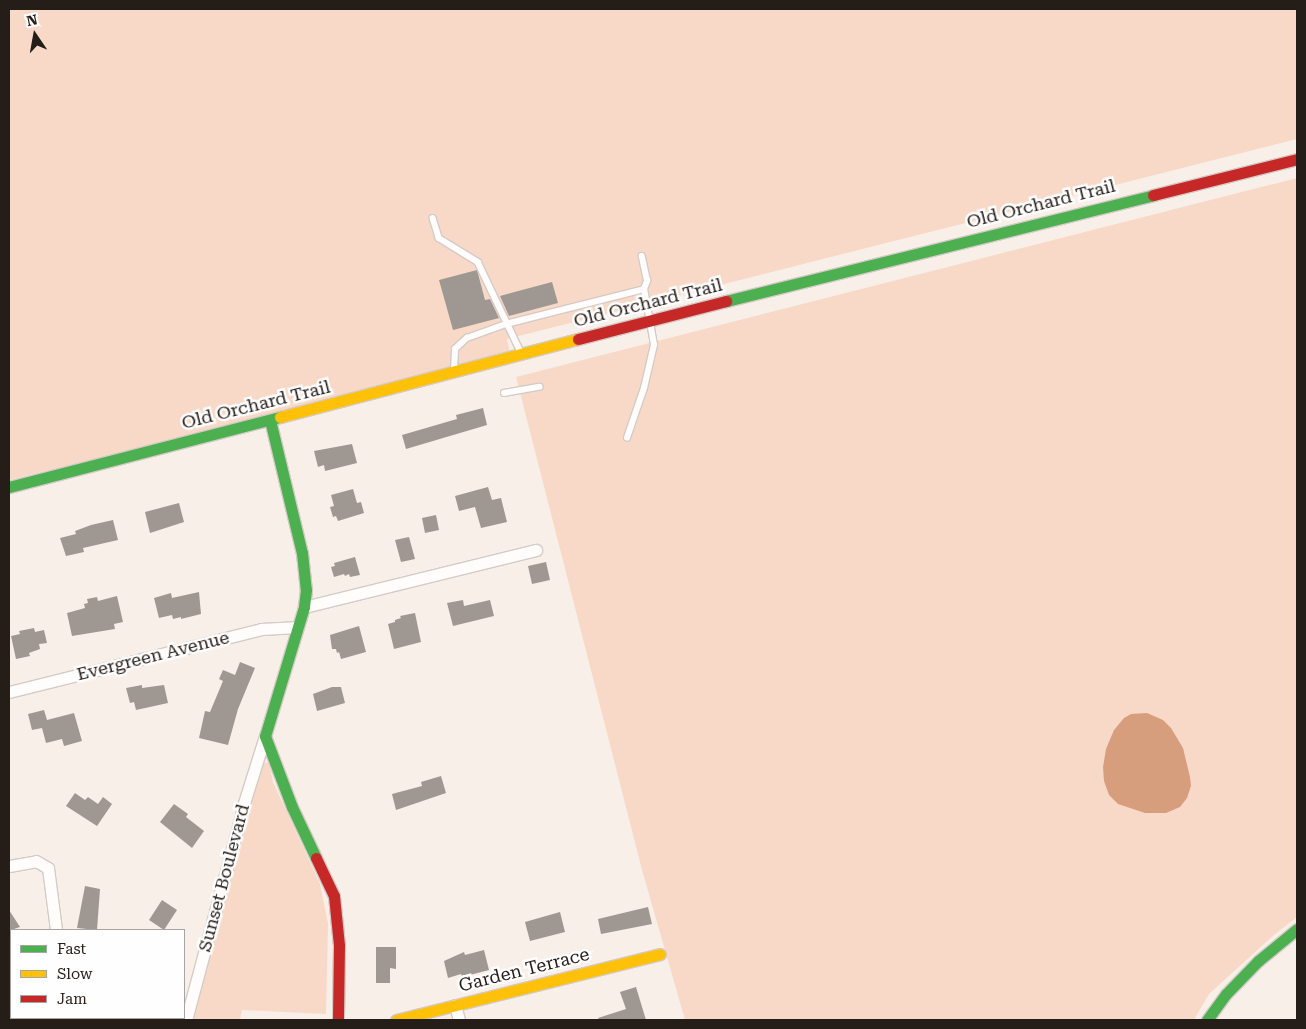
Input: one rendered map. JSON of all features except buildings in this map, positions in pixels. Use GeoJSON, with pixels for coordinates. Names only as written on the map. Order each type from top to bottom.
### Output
{"type":"FeatureCollection","features":[{"type":"Feature","properties":{"kind":"street","name":"Old Orchard Trail"},"geometry":{"type":"LineString","coordinates":[[9,487],[650,320],[1297,158]]}},
{"type":"Feature","properties":{"kind":"street"},"geometry":{"type":"LineString","coordinates":[[270,420],[306,575],[304,607],[265,736],[292,807],[334,896],[339,946],[338,1020]]}},
{"type":"Feature","properties":{"kind":"street"},"geometry":{"type":"LineString","coordinates":[[304,607],[536,550]]}},
{"type":"Feature","properties":{"kind":"street","name":"Evergreen Avenue"},"geometry":{"type":"LineString","coordinates":[[9,692],[261,629],[298,626]]}},
{"type":"Feature","properties":{"kind":"street","name":"Sunset Boulevard"},"geometry":{"type":"LineString","coordinates":[[186,1020],[244,803],[265,736]]}},
{"type":"Feature","properties":{"kind":"street"},"geometry":{"type":"LineString","coordinates":[[9,866],[36,861],[44,864],[50,874],[56,929]]}},
{"type":"Feature","properties":{"kind":"street"},"geometry":{"type":"LineString","coordinates":[[1207,1020],[1226,994],[1252,967],[1297,929]]}},
{"type":"Feature","properties":{"kind":"street","name":"Garden Terrace"},"geometry":{"type":"LineString","coordinates":[[396,1020],[660,954]]}},
{"type":"Feature","properties":{"kind":"street"},"geometry":{"type":"LineString","coordinates":[[455,1005],[459,1020]]}},
{"type":"Feature","properties":{"kind":"lane"},"geometry":{"type":"LineString","coordinates":[[433,218],[439,238],[478,262],[522,354]]}},
{"type":"Feature","properties":{"kind":"lane"},"geometry":{"type":"LineString","coordinates":[[627,438],[644,388],[654,345],[644,289],[647,281],[642,257]]}},
{"type":"Feature","properties":{"kind":"lane"},"geometry":{"type":"LineString","coordinates":[[454,372],[455,349],[467,338],[506,324],[644,289]]}},
{"type":"Feature","properties":{"kind":"lane"},"geometry":{"type":"LineString","coordinates":[[504,393],[539,387]]}},
{"type":"Feature","properties":{"kind":"shaded area"},"geometry":{"type":"Polygon","coordinates":[[[9,9],[1297,9],[1297,139],[507,339],[511,358],[9,480],[9,9]]]}},
{"type":"Feature","properties":{"kind":"shaded area"},"geometry":{"type":"Polygon","coordinates":[[[1297,178],[1297,917],[1274,935],[1209,994],[1194,1020],[685,1020],[642,870],[516,377],[1297,178]]]}},
{"type":"Feature","properties":{"kind":"shaded area"},"geometry":{"type":"Polygon","coordinates":[[[1147,713],[1163,720],[1171,728],[1183,748],[1190,777],[1191,786],[1187,798],[1180,807],[1166,813],[1145,813],[1118,804],[1109,795],[1104,781],[1103,767],[1106,749],[1114,730],[1124,718],[1131,714],[1147,713]]]}},
{"type":"Feature","properties":{"kind":"shaded area"},"geometry":{"type":"Polygon","coordinates":[[[260,762],[269,763],[273,782],[320,884],[328,923],[326,1014],[242,1010],[240,1020],[191,1020],[260,762]]]}},
{"type":"Feature","properties":{"kind":"traffic: fast"},"geometry":{"type":"LineString","coordinates":[[726,301],[1153,195]]}},
{"type":"Feature","properties":{"kind":"traffic: fast"},"geometry":{"type":"LineString","coordinates":[[9,487],[280,417]]}},
{"type":"Feature","properties":{"kind":"traffic: fast"},"geometry":{"type":"LineString","coordinates":[[270,420],[302,553],[306,590],[304,607],[265,736],[292,807],[316,858]]}},
{"type":"Feature","properties":{"kind":"traffic: fast"},"geometry":{"type":"LineString","coordinates":[[1207,1020],[1226,994],[1258,961],[1297,929]]}},
{"type":"Feature","properties":{"kind":"traffic: slow"},"geometry":{"type":"LineString","coordinates":[[280,417],[578,339]]}},
{"type":"Feature","properties":{"kind":"traffic: slow"},"geometry":{"type":"LineString","coordinates":[[396,1020],[660,954]]}},
{"type":"Feature","properties":{"kind":"traffic: jam"},"geometry":{"type":"LineString","coordinates":[[1153,195],[1297,159]]}},
{"type":"Feature","properties":{"kind":"traffic: jam"},"geometry":{"type":"LineString","coordinates":[[578,339],[726,301]]}},
{"type":"Feature","properties":{"kind":"traffic: jam"},"geometry":{"type":"LineString","coordinates":[[316,858],[334,896],[339,945],[338,1020]]}}]}
